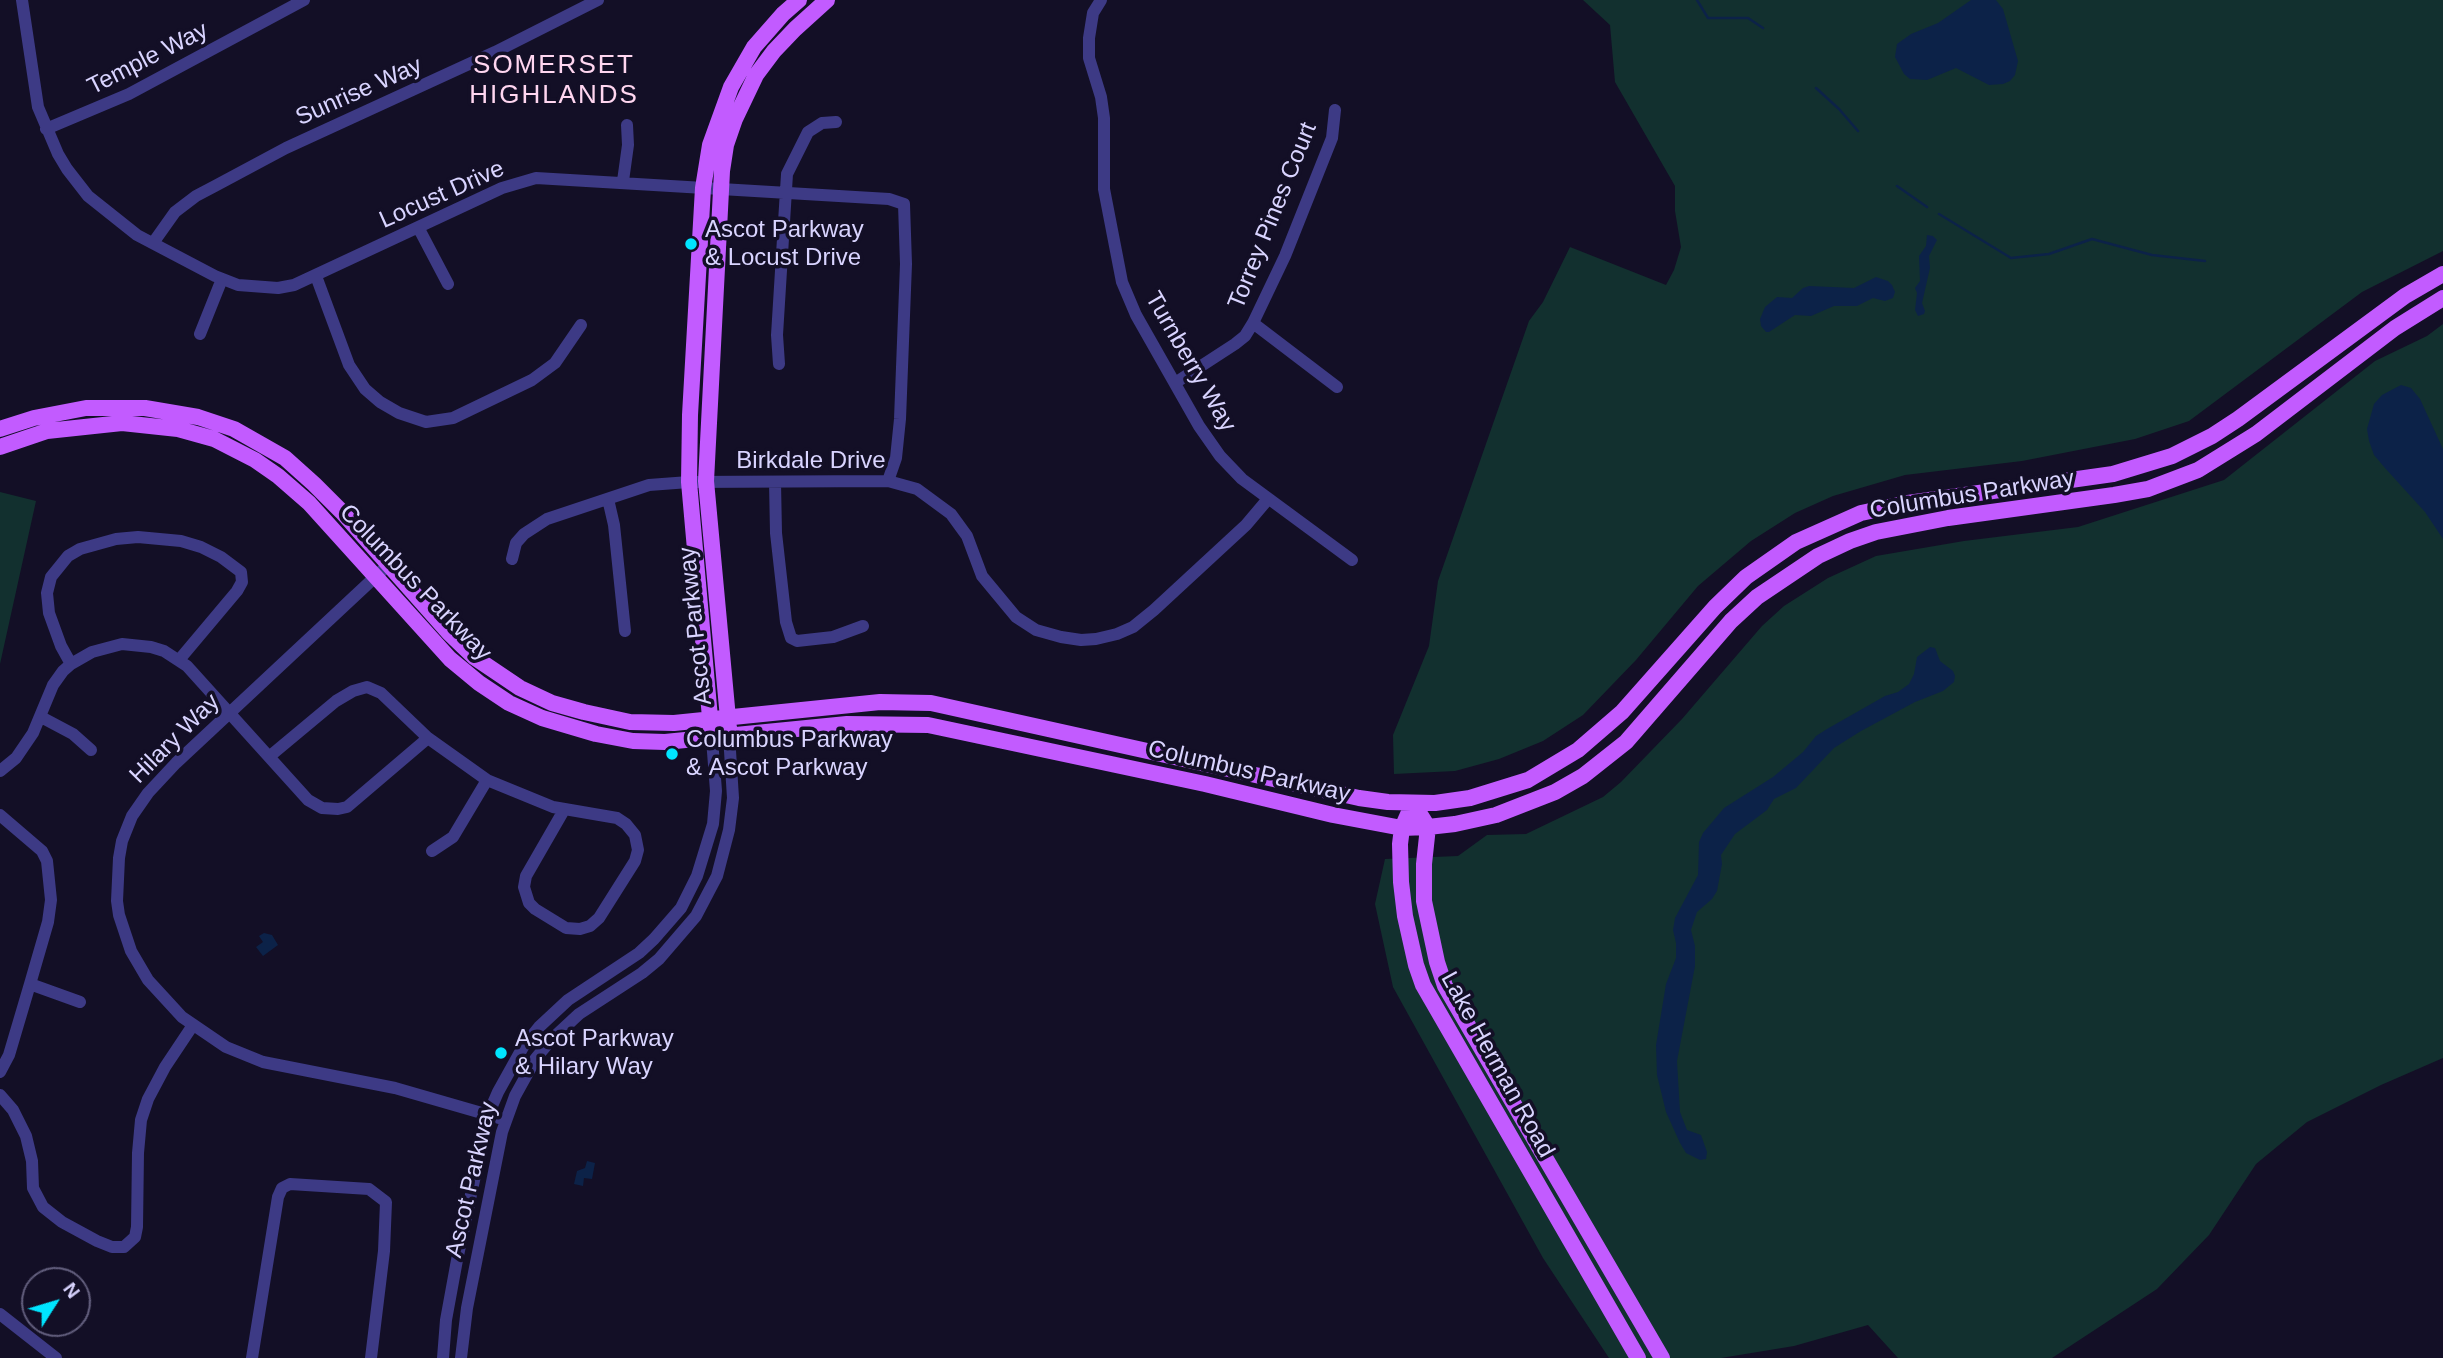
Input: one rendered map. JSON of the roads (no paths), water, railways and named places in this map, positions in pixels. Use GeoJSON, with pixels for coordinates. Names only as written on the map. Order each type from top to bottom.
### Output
{"type":"FeatureCollection","features":[{"type":"Feature","properties":{"kind":"main road","name":"Ascot Parkway"},"geometry":{"type":"LineString","coordinates":[[712,739],[689,482],[690,415],[703,188],[710,145],[731,87],[754,47],[799,0]]}},
{"type":"Feature","properties":{"kind":"main road","name":"Ascot Parkway"},"geometry":{"type":"LineString","coordinates":[[728,727],[706,481],[720,189],[726,145],[750,86],[774,51],[827,0]]}},
{"type":"Feature","properties":{"kind":"main road","name":"Columbus Parkway"},"geometry":{"type":"LineString","coordinates":[[0,447],[13,440],[47,431],[122,423],[178,429],[214,439],[255,460],[309,503],[450,659],[509,703],[542,718],[596,734],[633,741],[712,739],[728,727],[880,702],[931,703],[1359,797],[1435,803],[1496,791],[1528,779],[1578,750],[1622,712],[1715,607],[1746,577],[1796,542],[1861,513],[1931,499],[2113,474],[2172,456],[2212,436],[2238,419],[2405,296],[2443,274]]}},
{"type":"Feature","properties":{"kind":"main road","name":"Columbus Parkway"},"geometry":{"type":"LineString","coordinates":[[0,429],[34,418],[86,408],[145,408],[198,417],[234,429],[285,458],[295,467],[342,512],[474,657],[496,673],[541,698],[584,712],[630,722],[710,720],[728,727],[928,725],[1205,784],[1333,816],[1402,828],[1428,827],[1496,815],[1555,792],[1583,776],[1626,742],[1731,621],[1757,597],[1818,556],[1876,532],[1948,518],[2137,491],[2198,470],[2256,433],[2395,328],[2443,298]]}},
{"type":"Feature","properties":{"kind":"main road"},"geometry":{"type":"LineString","coordinates":[[1413,803],[1428,827]]}},
{"type":"Feature","properties":{"kind":"main road","name":"Lake Herman Road"},"geometry":{"type":"LineString","coordinates":[[1413,803],[1402,828],[1401,869],[1405,916],[1423,985],[1638,1358]]}},
{"type":"Feature","properties":{"kind":"main road","name":"Lake Herman Road"},"geometry":{"type":"LineString","coordinates":[[1428,827],[1424,901],[1445,986],[1662,1358]]}},
{"type":"Feature","properties":{"kind":"street","name":"Temple Way"},"geometry":{"type":"LineString","coordinates":[[46,130],[129,94],[304,0]]}},
{"type":"Feature","properties":{"kind":"street","name":"Sunrise Way"},"geometry":{"type":"LineString","coordinates":[[153,243],[175,212],[196,196],[286,148],[495,52],[598,0]]}},
{"type":"Feature","properties":{"kind":"street","name":"Turnberry Way"},"geometry":{"type":"LineString","coordinates":[[1101,0],[1093,13],[1089,58],[1101,100],[1105,141],[1104,188],[1122,282],[1136,315],[1199,426],[1220,456],[1242,479],[1352,560]]}},
{"type":"Feature","properties":{"kind":"street","name":"Locust Drive"},"geometry":{"type":"LineString","coordinates":[[27,1],[38,107],[58,154],[89,196],[129,229],[238,285],[278,289],[294,285],[502,188],[536,178],[623,181],[889,199],[904,204],[906,264],[900,419],[896,458],[888,481]]}},
{"type":"Feature","properties":{"kind":"street","name":"Torrey Pines Court"},"geometry":{"type":"LineString","coordinates":[[1175,383],[1235,344],[1254,323],[1332,138],[1335,110]]}},
{"type":"Feature","properties":{"kind":"street"},"geometry":{"type":"LineString","coordinates":[[779,363],[777,335],[787,174],[808,132],[822,123],[836,122]]}},
{"type":"Feature","properties":{"kind":"street"},"geometry":{"type":"LineString","coordinates":[[623,181],[628,145],[627,125]]}},
{"type":"Feature","properties":{"kind":"street"},"geometry":{"type":"LineString","coordinates":[[418,227],[448,284]]}},
{"type":"Feature","properties":{"kind":"street"},"geometry":{"type":"LineString","coordinates":[[316,276],[349,365],[365,389],[399,413],[426,422],[453,418],[532,380],[555,363],[581,325]]}},
{"type":"Feature","properties":{"kind":"street"},"geometry":{"type":"LineString","coordinates":[[200,334],[222,279]]}},
{"type":"Feature","properties":{"kind":"street"},"geometry":{"type":"LineString","coordinates":[[1254,323],[1337,387]]}},
{"type":"Feature","properties":{"kind":"street","name":"Birkdale Drive"},"geometry":{"type":"LineString","coordinates":[[512,559],[516,543],[534,526],[547,519],[649,485],[706,481],[888,481],[917,489],[951,514],[967,536],[982,576],[1016,617],[1036,629],[1081,640],[1117,634],[1133,626],[1246,525],[1268,499]]}},
{"type":"Feature","properties":{"kind":"street"},"geometry":{"type":"LineString","coordinates":[[775,482],[776,533],[786,622],[791,638],[797,640],[833,637],[863,626]]}},
{"type":"Feature","properties":{"kind":"street"},"geometry":{"type":"LineString","coordinates":[[608,499],[614,525],[625,631]]}},
{"type":"Feature","properties":{"kind":"street"},"geometry":{"type":"LineString","coordinates":[[71,664],[61,646],[50,613],[47,593],[51,577],[68,556],[80,549],[116,539],[138,537],[181,541],[201,547],[241,572],[242,582],[237,591],[179,660]]}},
{"type":"Feature","properties":{"kind":"street","name":"Hilary Way"},"geometry":{"type":"LineString","coordinates":[[388,565],[176,763],[148,793],[132,816],[122,841],[117,901],[123,931],[148,980],[165,1000],[193,1025],[226,1048],[248,1057],[395,1088],[506,1120]]}},
{"type":"Feature","properties":{"kind":"street"},"geometry":{"type":"LineString","coordinates":[[0,771],[16,758],[33,733],[53,685],[71,664],[92,652],[122,644],[151,647],[179,660],[202,680],[308,800],[322,808],[346,807],[428,738]]}},
{"type":"Feature","properties":{"kind":"street"},"geometry":{"type":"LineString","coordinates":[[270,756],[336,701],[353,691],[367,687],[381,693],[428,738],[487,780],[536,802],[564,810],[617,818],[631,829],[637,842],[635,861],[607,908],[590,926],[580,929],[566,928],[535,909],[529,903],[524,887],[526,876],[564,810]]}},
{"type":"Feature","properties":{"kind":"street"},"geometry":{"type":"LineString","coordinates":[[41,717],[73,734],[91,750]]}},
{"type":"Feature","properties":{"kind":"street","name":"Ascot Parkway"},"geometry":{"type":"LineString","coordinates":[[461,1358],[467,1308],[506,1120],[526,1075],[551,1040],[579,1014],[642,974],[659,959],[696,916],[717,876],[729,830],[733,798],[728,727]]}},
{"type":"Feature","properties":{"kind":"street","name":"Ascot Parkway"},"geometry":{"type":"LineString","coordinates":[[443,1358],[446,1320],[457,1259],[488,1115],[508,1071],[539,1027],[568,1000],[639,953],[681,908],[697,876],[713,824],[716,791],[712,739]]}},
{"type":"Feature","properties":{"kind":"street"},"geometry":{"type":"LineString","coordinates":[[432,851],[453,837],[487,780]]}},
{"type":"Feature","properties":{"kind":"street"},"geometry":{"type":"LineString","coordinates":[[0,815],[37,845],[47,861],[51,900],[48,922],[30,985],[9,1055],[0,1072]]}},
{"type":"Feature","properties":{"kind":"street"},"geometry":{"type":"LineString","coordinates":[[30,985],[80,1002]]}},
{"type":"Feature","properties":{"kind":"street"},"geometry":{"type":"LineString","coordinates":[[0,1095],[13,1110],[26,1136],[32,1161],[33,1188],[43,1207],[62,1222],[97,1241],[112,1247],[124,1247],[135,1237],[138,1227],[141,1120],[148,1099],[165,1067],[193,1025]]}},
{"type":"Feature","properties":{"kind":"street"},"geometry":{"type":"LineString","coordinates":[[252,1358],[278,1197],[282,1188],[290,1184],[369,1189],[386,1202],[384,1251],[371,1358]]}},
{"type":"Feature","properties":{"kind":"street"},"geometry":{"type":"LineString","coordinates":[[2,1320],[56,1358]]}},
{"type":"Feature","properties":{"kind":"water"},"geometry":{"type":"Polygon","coordinates":[[[1971,0],[1996,0],[2003,9],[2018,61],[2015,75],[2010,81],[1989,85],[1956,68],[1927,80],[1910,79],[1904,74],[1895,57],[1897,44],[1911,34],[1938,23],[1971,0]]]}},
{"type":"Feature","properties":{"kind":"water"},"geometry":{"type":"Polygon","coordinates":[[[1927,235],[1937,240],[1929,256],[1930,268],[1922,303],[1925,311],[1918,316],[1915,310],[1915,288],[1920,281],[1919,256],[1926,246],[1927,235]]]}},
{"type":"Feature","properties":{"kind":"water"},"geometry":{"type":"Polygon","coordinates":[[[1876,277],[1892,285],[1895,292],[1893,298],[1885,301],[1873,298],[1857,306],[1834,306],[1811,316],[1795,315],[1769,332],[1761,326],[1760,319],[1765,307],[1777,297],[1792,298],[1809,286],[1854,288],[1876,277]]]}},
{"type":"Feature","properties":{"kind":"water"},"geometry":{"type":"Polygon","coordinates":[[[2401,385],[2411,388],[2420,399],[2443,449],[2443,539],[2425,512],[2374,455],[2369,441],[2367,429],[2374,404],[2382,395],[2401,385]]]}},
{"type":"Feature","properties":{"kind":"water"},"geometry":{"type":"Polygon","coordinates":[[[1930,647],[1935,648],[1940,661],[1953,671],[1954,682],[1943,691],[1915,702],[1834,748],[1796,788],[1774,799],[1767,810],[1735,834],[1721,855],[1717,891],[1697,912],[1691,930],[1695,946],[1695,966],[1677,1061],[1680,1112],[1687,1130],[1701,1135],[1707,1152],[1706,1159],[1700,1160],[1686,1153],[1666,1112],[1657,1075],[1656,1045],[1666,984],[1676,958],[1673,930],[1675,918],[1698,875],[1699,842],[1703,833],[1724,808],[1773,777],[1803,752],[1816,736],[1909,684],[1917,657],[1930,647]]]}},
{"type":"Feature","properties":{"kind":"water"},"geometry":{"type":"Polygon","coordinates":[[[264,933],[272,935],[278,945],[263,956],[256,947],[263,942],[259,936],[264,933]]]}},
{"type":"Feature","properties":{"kind":"water"},"geometry":{"type":"Polygon","coordinates":[[[587,1161],[595,1163],[592,1179],[584,1178],[583,1186],[574,1184],[577,1171],[585,1168],[587,1161]]]}},
{"type":"Feature","properties":{"kind":"waterway"},"geometry":{"type":"LineString","coordinates":[[1697,0],[1708,18],[1748,18],[1763,28]]}},
{"type":"Feature","properties":{"kind":"waterway"},"geometry":{"type":"LineString","coordinates":[[1816,88],[1858,131]]}},
{"type":"Feature","properties":{"kind":"waterway"},"geometry":{"type":"LineString","coordinates":[[1897,186],[1927,207]]}},
{"type":"Feature","properties":{"kind":"waterway"},"geometry":{"type":"LineString","coordinates":[[1939,214],[2011,258],[2049,254],[2092,239],[2152,255],[2205,261]]}},
{"type":"Feature","properties":{"kind":"place","name":"Ascot Parkway & Locust Drive"},"geometry":{"type":"Point","coordinates":[691,244]}},
{"type":"Feature","properties":{"kind":"place","name":"Columbus Parkway & Ascot Parkway"},"geometry":{"type":"Point","coordinates":[672,754]}},
{"type":"Feature","properties":{"kind":"place","name":"Ascot Parkway & Hilary Way"},"geometry":{"type":"Point","coordinates":[501,1053]}},
{"type":"Feature","properties":{"kind":"district","name":"SOMERSET HIGHLANDS"},"geometry":{"type":"Point","coordinates":[554,81]}}]}
